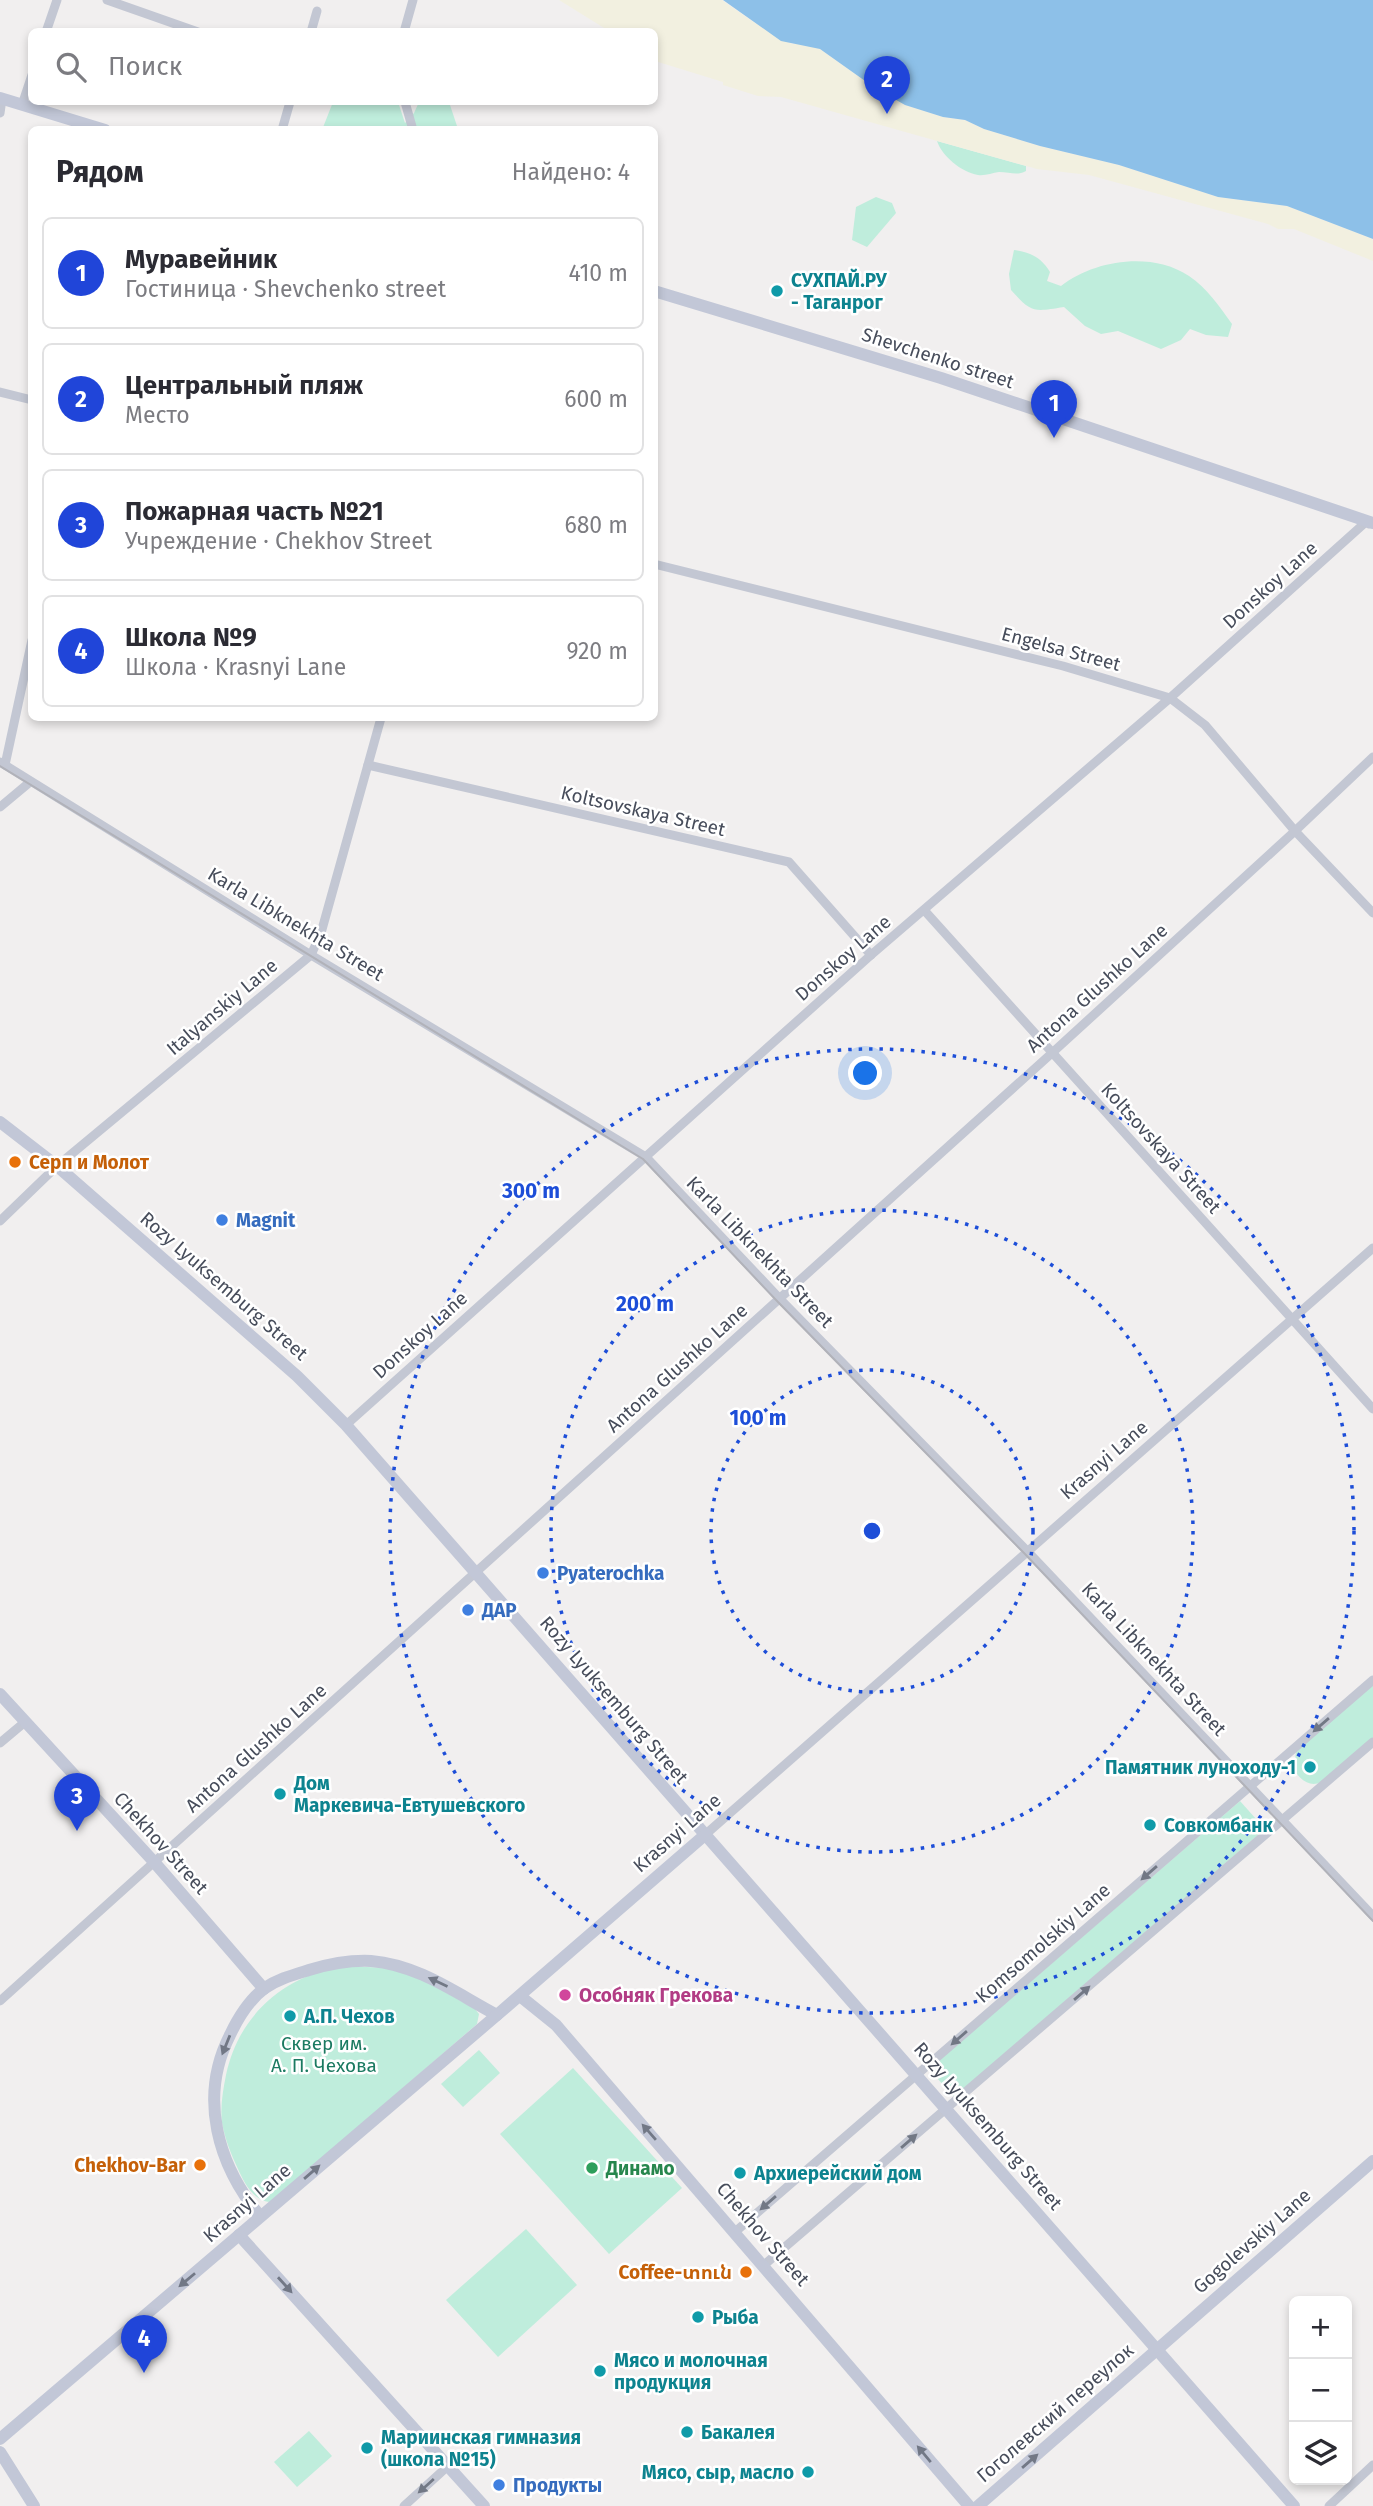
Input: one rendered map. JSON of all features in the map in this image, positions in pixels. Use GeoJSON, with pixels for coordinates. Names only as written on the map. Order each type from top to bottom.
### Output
{"type":"FeatureCollection","features":[{"type":"Feature","properties":{"kind":"street"},"geometry":{"type":"LineString","coordinates":[[47,28],[57,0]]}},
{"type":"Feature","properties":{"kind":"street"},"geometry":{"type":"LineString","coordinates":[[107,0],[187,28]]}},
{"type":"Feature","properties":{"kind":"street"},"geometry":{"type":"LineString","coordinates":[[405,28],[413,0]]}},
{"type":"Feature","properties":{"kind":"street"},"geometry":{"type":"LineString","coordinates":[[312,28],[317,11]]}},
{"type":"Feature","properties":{"kind":"street"},"geometry":{"type":"LineString","coordinates":[[22,105],[28,87]]}},
{"type":"Feature","properties":{"kind":"street"},"geometry":{"type":"LineString","coordinates":[[0,113],[1,99],[92,126]]}},
{"type":"Feature","properties":{"kind":"street"},"geometry":{"type":"LineString","coordinates":[[283,126],[289,105]]}},
{"type":"Feature","properties":{"kind":"street"},"geometry":{"type":"LineString","coordinates":[[406,105],[412,126]]}},
{"type":"Feature","properties":{"kind":"street","name":"Shevchenko street"},"geometry":{"type":"LineString","coordinates":[[658,292],[941,378],[1371,524]]}},
{"type":"Feature","properties":{"kind":"street"},"geometry":{"type":"LineString","coordinates":[[0,392],[28,399]]}},
{"type":"Feature","properties":{"kind":"street","name":"Donskoy Lane"},"geometry":{"type":"LineString","coordinates":[[346,1424],[871,956],[1371,524]]}},
{"type":"Feature","properties":{"kind":"street","name":"Engelsa Street"},"geometry":{"type":"LineString","coordinates":[[658,565],[1063,666],[1170,698],[1205,725],[1295,831],[1373,914]]}},
{"type":"Feature","properties":{"kind":"street"},"geometry":{"type":"LineString","coordinates":[[2,764],[28,657]]}},
{"type":"Feature","properties":{"kind":"street","name":"Italyanskiy Lane"},"geometry":{"type":"LineString","coordinates":[[0,1221],[57,1166],[311,954],[321,933],[380,721]]}},
{"type":"Feature","properties":{"kind":"street","name":"Antona Glushko Lane"},"geometry":{"type":"LineString","coordinates":[[0,2001],[1052,1053],[1373,757]]}},
{"type":"Feature","properties":{"kind":"street","name":"Karla Libknekhta Street"},"geometry":{"type":"LineString","coordinates":[[2,764],[646,1157],[780,1299],[1028,1552],[1373,1916]]}},
{"type":"Feature","properties":{"kind":"street","name":"Koltsovskaya Street"},"geometry":{"type":"LineString","coordinates":[[368,765],[789,862],[871,956]]}},
{"type":"Feature","properties":{"kind":"street"},"geometry":{"type":"LineString","coordinates":[[0,807],[30,782]]}},
{"type":"Feature","properties":{"kind":"street","name":"Koltsovskaya Street"},"geometry":{"type":"LineString","coordinates":[[924,910],[1373,1409]]}},
{"type":"Feature","properties":{"kind":"street","name":"Rozy Lyuksemburg Street"},"geometry":{"type":"LineString","coordinates":[[0,1122],[57,1166],[297,1376],[346,1424],[1294,2506]]}},
{"type":"Feature","properties":{"kind":"street","name":"Krasnyi Lane"},"geometry":{"type":"LineString","coordinates":[[0,2439],[520,1996],[1293,1321],[1373,1248]]}},
{"type":"Feature","properties":{"kind":"street","name":"Komsomolskiy Lane"},"geometry":{"type":"LineString","coordinates":[[735,2232],[1373,1680]]}},
{"type":"Feature","properties":{"kind":"street","name":"Chekhov Street"},"geometry":{"type":"LineString","coordinates":[[0,1694],[155,1863],[264,1989]]}},
{"type":"Feature","properties":{"kind":"street"},"geometry":{"type":"LineString","coordinates":[[0,1743],[25,1722]]}},
{"type":"Feature","properties":{"kind":"street"},"geometry":{"type":"LineString","coordinates":[[764,2266],[1373,1742]]}},
{"type":"Feature","properties":{"kind":"street"},"geometry":{"type":"LineString","coordinates":[[260,2217],[225,2161],[216,2126],[214,2090],[225,2044],[236,2022],[264,1989],[288,1976],[326,1965],[371,1961],[394,1965],[442,1983],[497,2015]]}},
{"type":"Feature","properties":{"kind":"street","name":"Chekhov Street"},"geometry":{"type":"LineString","coordinates":[[520,1996],[556,2025],[969,2506]]}},
{"type":"Feature","properties":{"kind":"street","name":"Gogolevskiy Lane"},"geometry":{"type":"LineString","coordinates":[[1157,2350],[1373,2161]]}},
{"type":"Feature","properties":{"kind":"street"},"geometry":{"type":"LineString","coordinates":[[239,2235],[484,2506]]}},
{"type":"Feature","properties":{"kind":"street","name":"Гоголевский переулок"},"geometry":{"type":"LineString","coordinates":[[978,2506],[1157,2350]]}},
{"type":"Feature","properties":{"kind":"street"},"geometry":{"type":"LineString","coordinates":[[0,2452],[34,2506]]}},
{"type":"Feature","properties":{"kind":"street"},"geometry":{"type":"LineString","coordinates":[[1329,2506],[1373,2465]]}},
{"type":"Feature","properties":{"kind":"street"},"geometry":{"type":"LineString","coordinates":[[404,2506],[449,2466]]}},
{"type":"Feature","properties":{"kind":"green space"},"geometry":{"type":"Polygon","coordinates":[[[332,105],[399,105],[405,123],[418,105],[450,105],[457,126],[324,126],[332,105]]]}},
{"type":"Feature","properties":{"kind":"green space"},"geometry":{"type":"Polygon","coordinates":[[[937,141],[1026,166],[1026,171],[983,175],[972,173],[948,158],[937,141]]]}},
{"type":"Feature","properties":{"kind":"green space"},"geometry":{"type":"Polygon","coordinates":[[[876,197],[892,203],[896,213],[867,247],[852,240],[856,207],[876,197]]]}},
{"type":"Feature","properties":{"kind":"green space"},"geometry":{"type":"Polygon","coordinates":[[[1014,250],[1039,259],[1050,272],[1047,281],[1061,286],[1090,270],[1124,262],[1158,263],[1174,268],[1195,281],[1217,304],[1232,324],[1228,337],[1206,335],[1190,329],[1181,340],[1161,349],[1118,331],[1101,334],[1085,326],[1064,307],[1039,310],[1029,307],[1011,290],[1009,274],[1014,250]]]}},
{"type":"Feature","properties":{"kind":"green space"},"geometry":{"type":"Polygon","coordinates":[[[1373,1685],[1373,1739],[1327,1779],[1313,1784],[1302,1779],[1294,1769],[1296,1751],[1373,1685]]]}},
{"type":"Feature","properties":{"kind":"green space"},"geometry":{"type":"Polygon","coordinates":[[[1240,1801],[1265,1829],[954,2097],[929,2069],[1240,1801]]]}},
{"type":"Feature","properties":{"kind":"green space","name":"Сквер им. А. П. Чехова"},"geometry":{"type":"Polygon","coordinates":[[[345,1966],[388,1968],[423,1979],[475,2009],[479,2014],[477,2024],[275,2199],[264,2201],[254,2195],[243,2180],[223,2129],[222,2099],[232,2053],[254,2016],[284,1988],[303,1978],[345,1966]]]}},
{"type":"Feature","properties":{"kind":"green space"},"geometry":{"type":"Polygon","coordinates":[[[479,2050],[500,2073],[463,2107],[441,2084],[479,2050]]]}},
{"type":"Feature","properties":{"kind":"green space"},"geometry":{"type":"Polygon","coordinates":[[[573,2068],[682,2188],[609,2254],[500,2134],[573,2068]]]}},
{"type":"Feature","properties":{"kind":"green space"},"geometry":{"type":"Polygon","coordinates":[[[526,2229],[577,2285],[498,2357],[446,2300],[526,2229]]]}},
{"type":"Feature","properties":{"kind":"green space"},"geometry":{"type":"Polygon","coordinates":[[[309,2431],[332,2456],[297,2487],[274,2462],[309,2431]]]}},
{"type":"Feature","properties":{"kind":"sand"},"geometry":{"type":"Polygon","coordinates":[[[559,0],[722,0],[792,44],[806,44],[820,49],[875,88],[905,105],[943,117],[965,120],[984,129],[1040,146],[1119,165],[1218,197],[1287,206],[1373,239],[1373,261],[1294,229],[1278,229],[1089,175],[1037,169],[781,97],[758,96],[658,62],[658,28],[604,28],[559,0]]]}},
{"type":"Feature","properties":{"kind":"water"},"geometry":{"type":"Polygon","coordinates":[[[723,0],[1373,0],[1373,239],[1287,206],[1218,197],[1119,165],[1040,146],[984,129],[965,120],[943,117],[905,105],[875,88],[820,49],[781,41],[723,0]]]}},
{"type":"Feature","properties":{"kind":"tram line"},"geometry":{"type":"LineString","coordinates":[[0,766],[643,1159],[777,1301],[1025,1554],[1373,1921]]}},
{"type":"Feature","properties":{"kind":"place","name":"Центральный пляж"},"geometry":{"type":"Point","coordinates":[887,114]}},
{"type":"Feature","properties":{"kind":"place","name":"СУХПАЙ.РУ - Таганрог"},"geometry":{"type":"Point","coordinates":[777,291]}},
{"type":"Feature","properties":{"kind":"place","name":"Муравейник"},"geometry":{"type":"Point","coordinates":[1054,438]}},
{"type":"Feature","properties":{"kind":"place","name":"Серп и Молот"},"geometry":{"type":"Point","coordinates":[15,1162]}},
{"type":"Feature","properties":{"kind":"place","name":"Magnit"},"geometry":{"type":"Point","coordinates":[222,1220]}},
{"type":"Feature","properties":{"kind":"place","name":"Pyaterochka"},"geometry":{"type":"Point","coordinates":[543,1573]}},
{"type":"Feature","properties":{"kind":"place","name":"ДАР"},"geometry":{"type":"Point","coordinates":[468,1610]}},
{"type":"Feature","properties":{"kind":"place","name":"Памятник луноходу-1"},"geometry":{"type":"Point","coordinates":[1310,1767]}},
{"type":"Feature","properties":{"kind":"place","name":"Дом Маркевича-Евтушевского"},"geometry":{"type":"Point","coordinates":[280,1794]}},
{"type":"Feature","properties":{"kind":"place","name":"Совкомбанк"},"geometry":{"type":"Point","coordinates":[1150,1825]}},
{"type":"Feature","properties":{"kind":"place","name":"Пожарная часть №21"},"geometry":{"type":"Point","coordinates":[77,1831]}},
{"type":"Feature","properties":{"kind":"place","name":"Особняк Грекова"},"geometry":{"type":"Point","coordinates":[565,1995]}},
{"type":"Feature","properties":{"kind":"place","name":"А.П. Чехов"},"geometry":{"type":"Point","coordinates":[290,2016]}},
{"type":"Feature","properties":{"kind":"place","name":"Chekhov-Bar"},"geometry":{"type":"Point","coordinates":[200,2165]}},
{"type":"Feature","properties":{"kind":"place","name":"Динамо"},"geometry":{"type":"Point","coordinates":[592,2168]}},
{"type":"Feature","properties":{"kind":"place","name":"Архиерейский дом"},"geometry":{"type":"Point","coordinates":[740,2173]}},
{"type":"Feature","properties":{"kind":"place","name":"Coffee-տուն"},"geometry":{"type":"Point","coordinates":[746,2272]}},
{"type":"Feature","properties":{"kind":"place","name":"Рыба"},"geometry":{"type":"Point","coordinates":[698,2317]}},
{"type":"Feature","properties":{"kind":"place","name":"Мясо и молочная продукция"},"geometry":{"type":"Point","coordinates":[600,2371]}},
{"type":"Feature","properties":{"kind":"place","name":"Школа №9"},"geometry":{"type":"Point","coordinates":[144,2373]}},
{"type":"Feature","properties":{"kind":"place","name":"Бакалея"},"geometry":{"type":"Point","coordinates":[687,2432]}},
{"type":"Feature","properties":{"kind":"place","name":"Мариинская гимназия (школа №15)"},"geometry":{"type":"Point","coordinates":[367,2448]}},
{"type":"Feature","properties":{"kind":"place","name":"Мясо, сыр, масло"},"geometry":{"type":"Point","coordinates":[808,2472]}},
{"type":"Feature","properties":{"kind":"place","name":"Продукты"},"geometry":{"type":"Point","coordinates":[499,2485]}}]}
